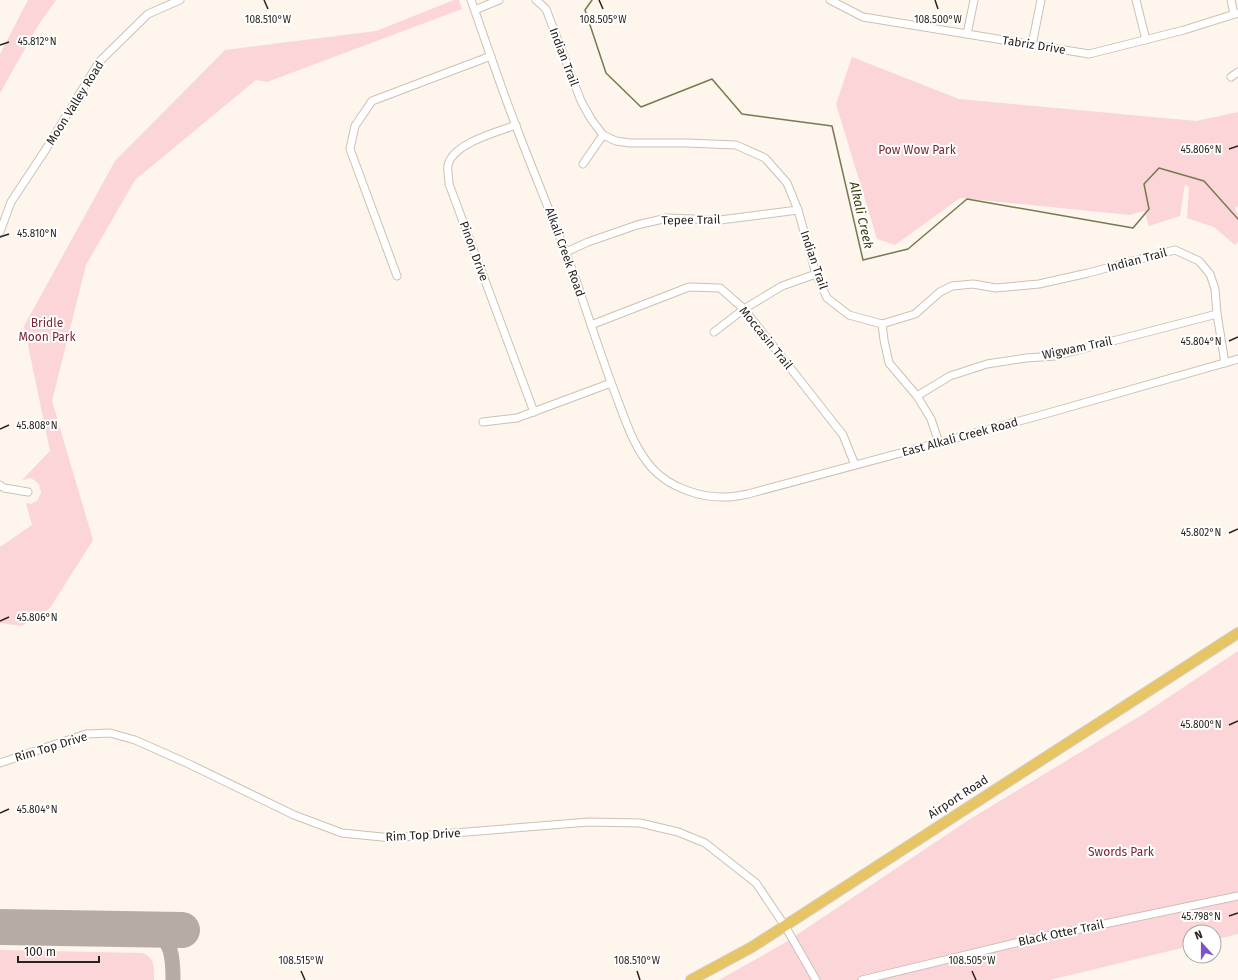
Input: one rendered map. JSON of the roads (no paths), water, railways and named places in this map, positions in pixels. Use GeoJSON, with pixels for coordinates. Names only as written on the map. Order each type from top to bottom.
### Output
{"type":"FeatureCollection","features":[{"type":"Feature","properties":{"kind":"highway","name":"Airport Road"},"geometry":{"type":"LineString","coordinates":[[691,980],[752,947],[1238,633]]}},
{"type":"Feature","properties":{"kind":"street","name":"Moon Valley Road"},"geometry":{"type":"LineString","coordinates":[[0,232],[11,202],[46,149],[99,62],[148,14],[180,0]]}},
{"type":"Feature","properties":{"kind":"street","name":"Alkali Creek Road"},"geometry":{"type":"LineString","coordinates":[[471,0],[516,125],[566,252],[611,383],[632,438],[642,455],[654,470],[681,488]]}},
{"type":"Feature","properties":{"kind":"street"},"geometry":{"type":"LineString","coordinates":[[474,10],[500,0]]}},
{"type":"Feature","properties":{"kind":"street","name":"Indian Trail"},"geometry":{"type":"LineString","coordinates":[[536,0],[546,9],[581,101],[590,119],[603,135],[616,141],[630,143],[687,142],[736,145],[765,158],[787,184],[798,210],[816,274],[827,298],[849,315],[882,324],[915,314],[940,292],[952,286],[973,284],[996,288],[1039,284],[1088,273],[1175,250],[1200,261],[1210,274],[1215,289],[1217,314],[1225,363]]}},
{"type":"Feature","properties":{"kind":"street","name":"Tabriz Drive"},"geometry":{"type":"LineString","coordinates":[[830,0],[863,17],[1089,54],[1184,30],[1236,13]]}},
{"type":"Feature","properties":{"kind":"street"},"geometry":{"type":"LineString","coordinates":[[967,34],[974,0]]}},
{"type":"Feature","properties":{"kind":"street"},"geometry":{"type":"LineString","coordinates":[[1032,45],[1042,0]]}},
{"type":"Feature","properties":{"kind":"street"},"geometry":{"type":"LineString","coordinates":[[1136,0],[1146,40]]}},
{"type":"Feature","properties":{"kind":"street"},"geometry":{"type":"LineString","coordinates":[[1231,0],[1236,13]]}},
{"type":"Feature","properties":{"kind":"street"},"geometry":{"type":"LineString","coordinates":[[397,276],[350,149],[355,126],[372,101],[491,56]]}},
{"type":"Feature","properties":{"kind":"street"},"geometry":{"type":"LineString","coordinates":[[1231,77],[1238,72]]}},
{"type":"Feature","properties":{"kind":"street","name":"Pinon Drive"},"geometry":{"type":"LineString","coordinates":[[516,125],[469,142],[455,153],[448,164],[449,184],[534,412]]}},
{"type":"Feature","properties":{"kind":"street"},"geometry":{"type":"LineString","coordinates":[[583,164],[603,135]]}},
{"type":"Feature","properties":{"kind":"street","name":"Tepee Trail"},"geometry":{"type":"LineString","coordinates":[[566,252],[588,242],[637,225],[667,218],[720,220],[798,210]]}},
{"type":"Feature","properties":{"kind":"street"},"geometry":{"type":"LineString","coordinates":[[714,332],[744,309],[782,286],[816,274]]}},
{"type":"Feature","properties":{"kind":"street","name":"Moccasin Trail"},"geometry":{"type":"LineString","coordinates":[[591,325],[689,287],[720,288],[744,309],[843,434],[855,464]]}},
{"type":"Feature","properties":{"kind":"street","name":"Wigwam Trail"},"geometry":{"type":"LineString","coordinates":[[917,396],[950,376],[987,364],[1026,358],[1054,356],[1217,314]]}},
{"type":"Feature","properties":{"kind":"street"},"geometry":{"type":"LineString","coordinates":[[882,324],[889,363],[917,396],[931,419],[939,443]]}},
{"type":"Feature","properties":{"kind":"street","name":"East Alkali Creek Road"},"geometry":{"type":"LineString","coordinates":[[681,488],[702,495],[729,497],[748,494],[855,464],[939,443],[1238,359]]}},
{"type":"Feature","properties":{"kind":"street"},"geometry":{"type":"LineString","coordinates":[[483,422],[517,418],[611,383]]}},
{"type":"Feature","properties":{"kind":"street"},"geometry":{"type":"LineString","coordinates":[[0,485],[4,488],[28,492]]}},
{"type":"Feature","properties":{"kind":"street","name":"Rim Top Drive"},"geometry":{"type":"LineString","coordinates":[[0,763],[86,734],[110,733],[135,740],[189,764],[294,815],[342,833],[392,838],[589,822],[640,823],[678,832],[705,843],[756,884],[785,926]]}},
{"type":"Feature","properties":{"kind":"street","name":"Black Otter Trail"},"geometry":{"type":"LineString","coordinates":[[862,980],[1028,940],[1238,896]]}},
{"type":"Feature","properties":{"kind":"street"},"geometry":{"type":"LineString","coordinates":[[785,926],[816,980]]}},
{"type":"Feature","properties":{"kind":"waterway","name":"Alkali Creek"},"geometry":{"type":"LineString","coordinates":[[592,0],[585,10],[606,73],[641,107],[712,79],[742,114],[832,126],[863,260],[908,249],[967,199],[1133,228],[1149,209],[1144,184],[1159,168],[1204,181],[1238,219]]}},
{"type":"Feature","properties":{"kind":"park label","name":"Pow Wow Park"},"geometry":{"type":"Point","coordinates":[917,150]}},
{"type":"Feature","properties":{"kind":"park label","name":"Bridle Moon Park"},"geometry":{"type":"Point","coordinates":[47,330]}},
{"type":"Feature","properties":{"kind":"park label","name":"Swords Park"},"geometry":{"type":"Point","coordinates":[1121,852]}}]}
